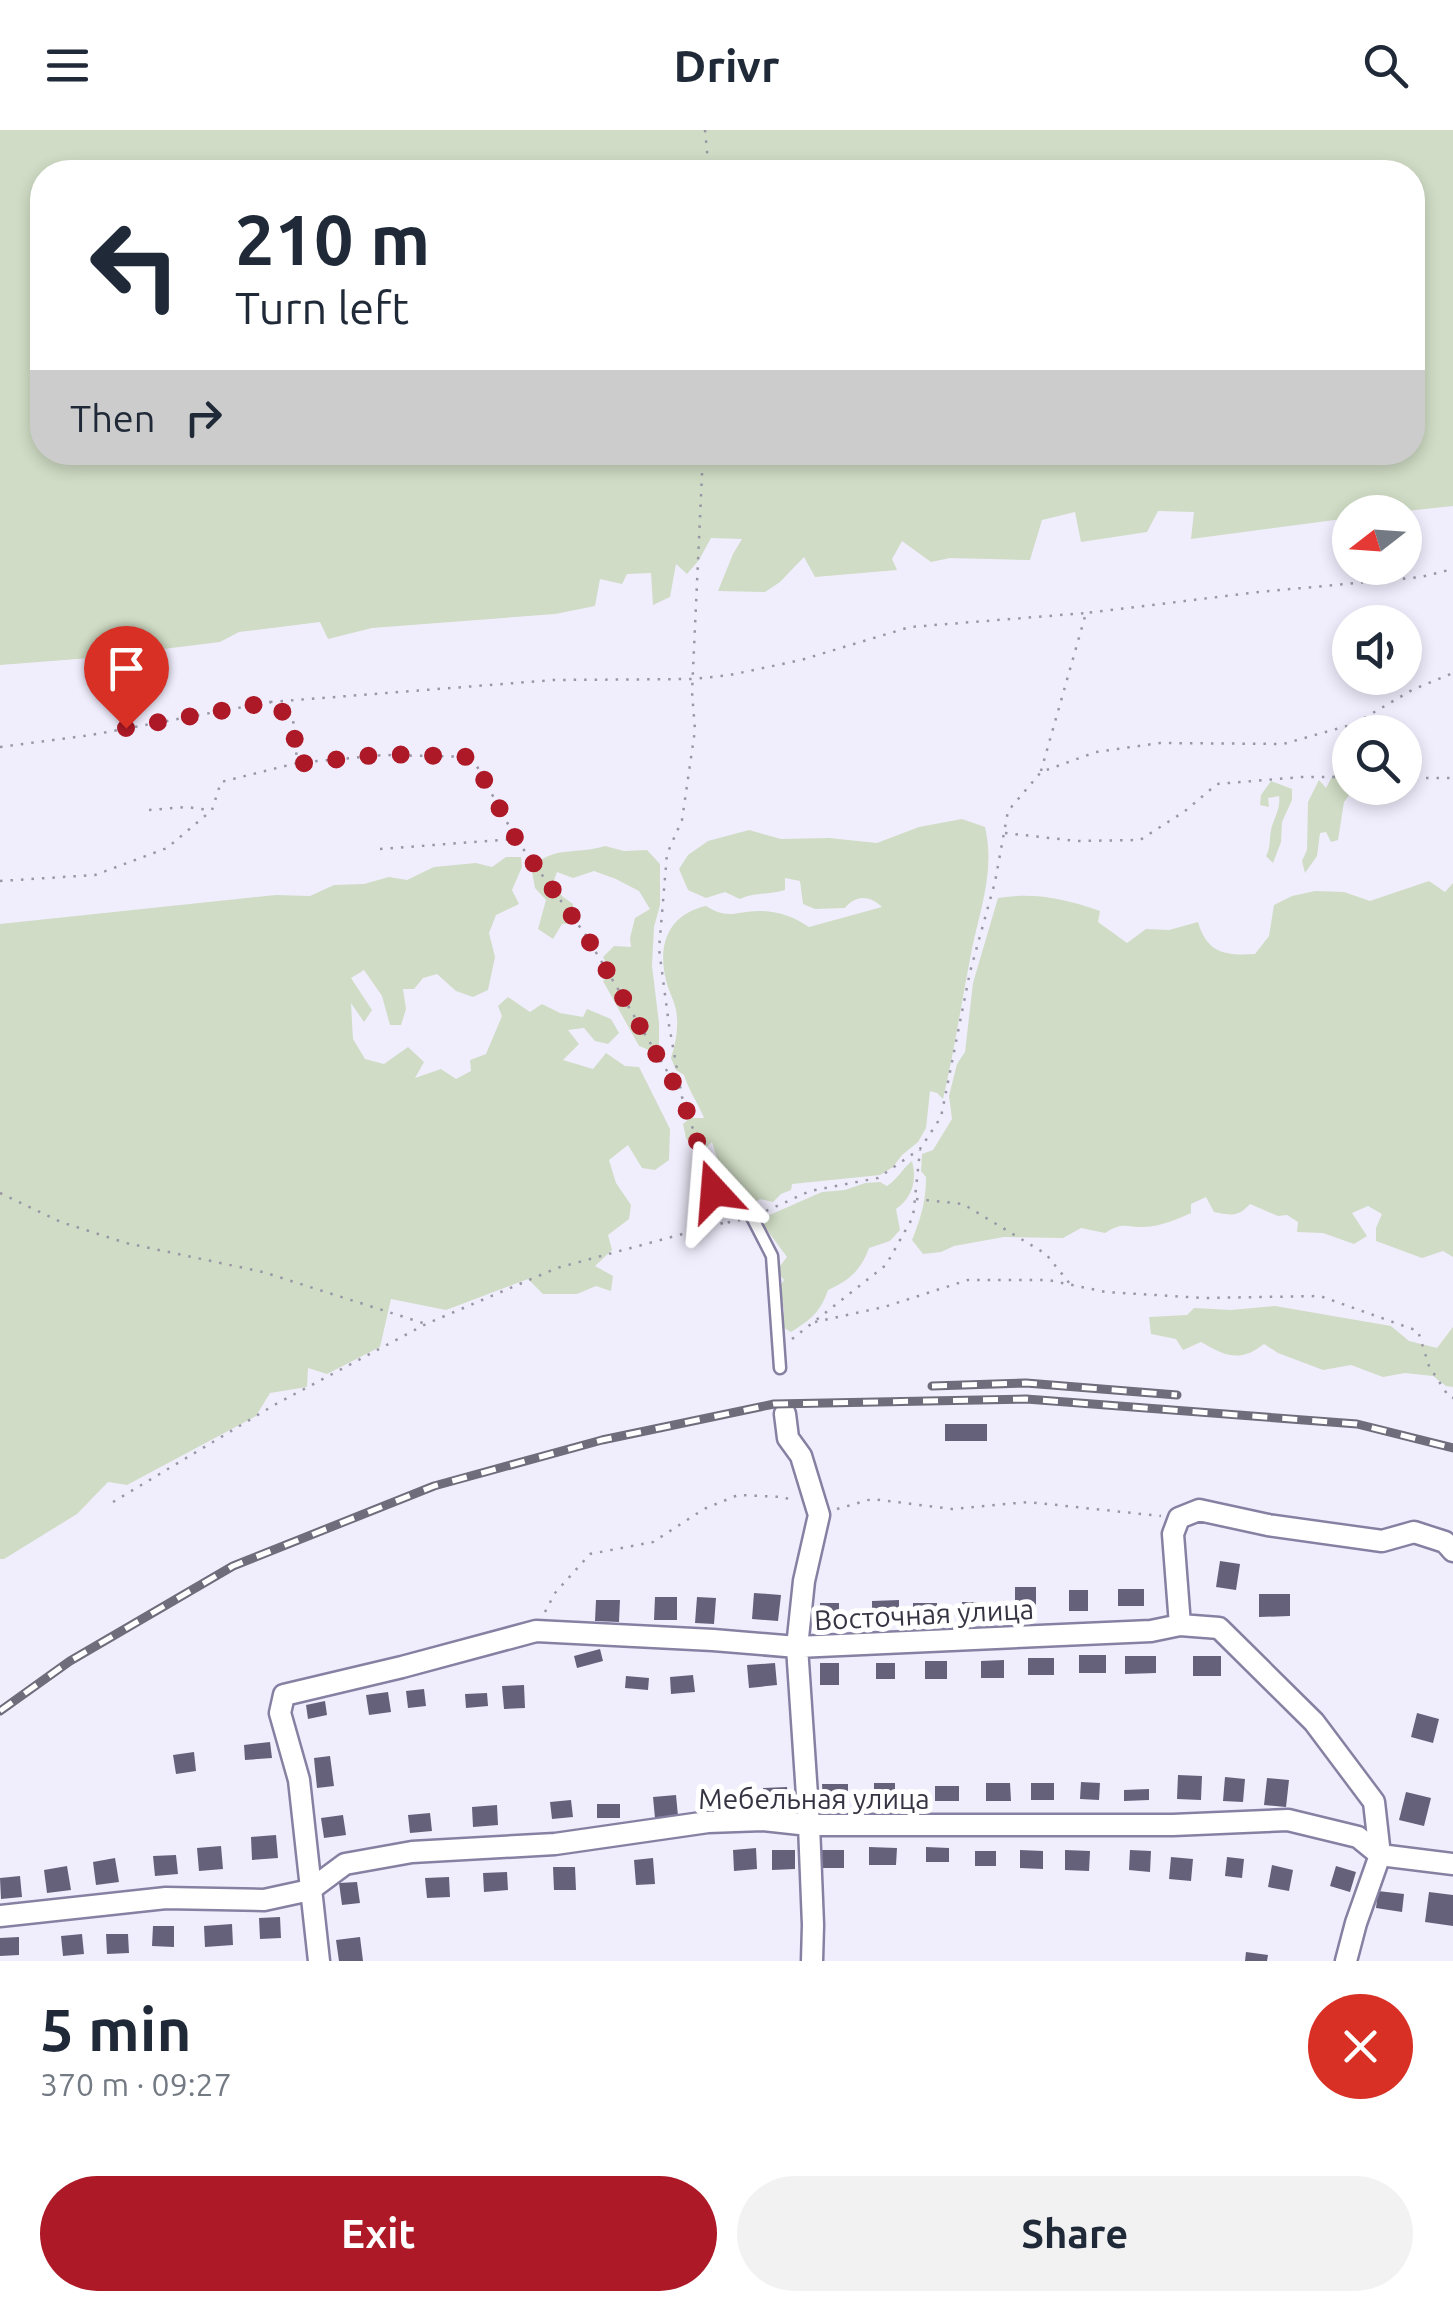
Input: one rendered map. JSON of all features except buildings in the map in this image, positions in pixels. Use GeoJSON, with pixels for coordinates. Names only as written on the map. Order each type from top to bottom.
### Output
{"type":"FeatureCollection","features":[{"type":"Feature","properties":{"kind":"street"},"geometry":{"type":"LineString","coordinates":[[785,1414],[788,1438],[801,1456],[819,1515],[804,1581],[797,1647],[809,1824],[812,1961]]}},
{"type":"Feature","properties":{"kind":"street"},"geometry":{"type":"LineString","coordinates":[[1180,1625],[1172,1534],[1179,1518],[1199,1510],[1268,1526],[1382,1541],[1414,1532],[1446,1542],[1453,1551]]}},
{"type":"Feature","properties":{"kind":"street","name":"Восточная улица"},"geometry":{"type":"LineString","coordinates":[[310,1890],[298,1780],[280,1712],[284,1695],[536,1631],[797,1647],[1151,1630],[1180,1625],[1219,1628],[1314,1722],[1374,1802],[1380,1855]]}},
{"type":"Feature","properties":{"kind":"street","name":"Мебельная улица"},"geometry":{"type":"LineString","coordinates":[[0,1916],[166,1898],[264,1900],[310,1890],[345,1864],[412,1852],[554,1844],[708,1822],[1173,1825],[1288,1820],[1358,1837],[1380,1855],[1453,1864]]}},
{"type":"Feature","properties":{"kind":"street"},"geometry":{"type":"LineString","coordinates":[[1346,1961],[1380,1855]]}},
{"type":"Feature","properties":{"kind":"street"},"geometry":{"type":"LineString","coordinates":[[310,1890],[320,1961]]}},
{"type":"Feature","properties":{"kind":"lane"},"geometry":{"type":"LineString","coordinates":[[752,1217],[772,1256],[780,1368]]}},
{"type":"Feature","properties":{"kind":"path"},"geometry":{"type":"LineString","coordinates":[[706,130],[707,160]]}},
{"type":"Feature","properties":{"kind":"path"},"geometry":{"type":"LineString","coordinates":[[702,465],[693,679],[696,730],[682,820],[667,854],[659,950],[682,1097],[725,1223]]}},
{"type":"Feature","properties":{"kind":"path"},"geometry":{"type":"LineString","coordinates":[[0,748],[270,702],[554,680],[730,675],[801,660],[910,627],[1086,613],[1421,577],[1453,570]]}},
{"type":"Feature","properties":{"kind":"path"},"geometry":{"type":"LineString","coordinates":[[113,1502],[276,1404],[426,1324],[558,1268],[752,1217],[810,1191],[878,1178],[920,1150],[942,1117],[970,972],[1008,811],[1041,772],[1086,613]]}},
{"type":"Feature","properties":{"kind":"path"},"geometry":{"type":"LineString","coordinates":[[1041,772],[1096,752],[1160,743],[1283,744],[1354,724],[1412,690],[1453,672]]}},
{"type":"Feature","properties":{"kind":"path"},"geometry":{"type":"LineString","coordinates":[[270,702],[293,720],[297,764]]}},
{"type":"Feature","properties":{"kind":"path"},"geometry":{"type":"LineString","coordinates":[[0,881],[95,875],[167,848],[212,810],[220,782],[297,764],[384,754],[472,757],[516,839],[585,934],[682,1097]]}},
{"type":"Feature","properties":{"kind":"path"},"geometry":{"type":"LineString","coordinates":[[1004,832],[1076,841],[1140,840],[1218,784],[1332,777]]}},
{"type":"Feature","properties":{"kind":"path"},"geometry":{"type":"LineString","coordinates":[[1422,778],[1453,778]]}},
{"type":"Feature","properties":{"kind":"path"},"geometry":{"type":"LineString","coordinates":[[149,810],[212,810]]}},
{"type":"Feature","properties":{"kind":"path"},"geometry":{"type":"LineString","coordinates":[[380,850],[516,839]]}},
{"type":"Feature","properties":{"kind":"path"},"geometry":{"type":"LineString","coordinates":[[780,1350],[886,1266],[912,1218],[920,1150]]}},
{"type":"Feature","properties":{"kind":"path"},"geometry":{"type":"LineString","coordinates":[[0,1192],[61,1222],[126,1243],[263,1272],[426,1324]]}},
{"type":"Feature","properties":{"kind":"path"},"geometry":{"type":"LineString","coordinates":[[915,1198],[962,1204],[1046,1254],[1071,1285]]}},
{"type":"Feature","properties":{"kind":"path"},"geometry":{"type":"LineString","coordinates":[[815,1322],[884,1307],[968,1280],[1048,1280],[1106,1292],[1204,1298],[1320,1296],[1418,1331],[1429,1366],[1448,1397],[1453,1398]]}},
{"type":"Feature","properties":{"kind":"green space"},"geometry":{"type":"Polygon","coordinates":[[[0,130],[1453,130],[1453,506],[1422,509],[1422,495],[1332,495],[1332,520],[1191,539],[1194,512],[1158,511],[1147,532],[1081,542],[1075,512],[1042,520],[1030,560],[950,558],[931,562],[902,541],[892,559],[897,570],[815,577],[804,557],[765,592],[718,591],[742,539],[711,538],[687,574],[676,564],[670,597],[653,605],[651,573],[627,574],[622,584],[600,579],[595,606],[555,614],[372,628],[328,639],[320,622],[239,632],[220,642],[0,665],[0,130]]]}},
{"type":"Feature","properties":{"kind":"green space"},"geometry":{"type":"Polygon","coordinates":[[[1332,777],[1332,805],[1344,805],[1338,840],[1331,842],[1326,832],[1320,833],[1317,856],[1305,873],[1302,861],[1307,850],[1308,802],[1319,780],[1326,788],[1332,777]]]}},
{"type":"Feature","properties":{"kind":"green space"},"geometry":{"type":"Polygon","coordinates":[[[1271,781],[1292,789],[1273,863],[1266,856],[1279,796],[1268,798],[1269,807],[1260,805],[1261,795],[1271,781]]]}},
{"type":"Feature","properties":{"kind":"green space"},"geometry":{"type":"Polygon","coordinates":[[[962,819],[985,827],[985,893],[943,1099],[930,1091],[926,1128],[918,1142],[880,1175],[792,1184],[791,1190],[773,1202],[760,1199],[744,1210],[731,1210],[723,1185],[727,1176],[712,1142],[703,1150],[693,1148],[686,1138],[683,1124],[690,1118],[704,1118],[684,1075],[676,1070],[671,1058],[677,1022],[664,967],[669,933],[683,916],[706,906],[727,914],[775,913],[809,927],[882,907],[863,898],[845,908],[815,909],[803,904],[800,881],[785,878],[785,890],[779,892],[740,899],[725,892],[706,898],[688,890],[679,869],[688,855],[708,841],[749,830],[781,839],[877,843],[919,827],[962,819]]]}},
{"type":"Feature","properties":{"kind":"green space"},"geometry":{"type":"Polygon","coordinates":[[[605,846],[624,851],[647,850],[660,864],[660,905],[654,927],[652,966],[659,1054],[639,1046],[603,981],[611,973],[603,957],[614,946],[631,947],[635,918],[650,909],[639,891],[594,871],[573,878],[557,872],[553,883],[573,904],[574,923],[562,924],[553,939],[538,929],[546,900],[535,888],[531,867],[558,853],[605,846]]]}},
{"type":"Feature","properties":{"kind":"green space"},"geometry":{"type":"Polygon","coordinates":[[[506,857],[521,857],[522,867],[512,890],[519,904],[496,915],[489,933],[495,957],[488,990],[473,997],[456,991],[437,974],[423,978],[414,989],[403,989],[406,1009],[401,1025],[390,1025],[382,996],[364,970],[351,978],[372,1010],[364,1022],[351,1003],[353,1039],[365,1059],[384,1064],[408,1047],[424,1062],[415,1078],[441,1069],[456,1079],[471,1071],[470,1060],[486,1054],[502,1016],[498,1006],[508,997],[530,1012],[542,1004],[560,1013],[583,1017],[587,1009],[611,1019],[619,1033],[608,1044],[595,1041],[584,1028],[568,1030],[579,1044],[563,1060],[593,1069],[606,1053],[625,1066],[639,1067],[670,1129],[669,1160],[655,1170],[642,1168],[628,1145],[609,1160],[616,1183],[631,1205],[629,1219],[608,1235],[612,1250],[595,1266],[613,1276],[611,1291],[596,1286],[577,1294],[543,1294],[528,1279],[446,1310],[391,1299],[380,1347],[327,1374],[308,1368],[307,1387],[270,1393],[256,1416],[127,1485],[108,1482],[77,1514],[0,1559],[0,924],[276,895],[310,896],[334,885],[364,884],[389,877],[407,880],[434,867],[476,863],[492,867],[506,857]]]}},
{"type":"Feature","properties":{"kind":"green space"},"geometry":{"type":"Polygon","coordinates":[[[1429,881],[1445,892],[1453,883],[1453,1257],[1443,1251],[1422,1258],[1376,1241],[1382,1214],[1368,1206],[1352,1213],[1367,1236],[1354,1244],[1323,1233],[1297,1232],[1298,1222],[1287,1215],[1278,1216],[1250,1204],[1234,1214],[1214,1212],[1206,1197],[1191,1204],[1191,1213],[1168,1222],[1121,1226],[1105,1233],[1081,1228],[1063,1238],[1004,1237],[923,1254],[912,1240],[925,1194],[922,1154],[933,1150],[952,1119],[949,1096],[957,1064],[965,1052],[973,983],[998,898],[1050,898],[1100,911],[1098,922],[1127,943],[1146,929],[1169,930],[1198,922],[1206,940],[1219,950],[1255,954],[1269,936],[1274,905],[1292,896],[1315,891],[1344,892],[1370,901],[1429,881]]]}},
{"type":"Feature","properties":{"kind":"green space"},"geometry":{"type":"Polygon","coordinates":[[[912,1161],[912,1188],[896,1209],[900,1230],[890,1241],[869,1248],[858,1268],[828,1290],[809,1319],[791,1332],[781,1326],[784,1311],[780,1286],[784,1280],[780,1266],[787,1257],[764,1226],[765,1217],[822,1192],[865,1183],[880,1182],[887,1186],[912,1161]]]}},
{"type":"Feature","properties":{"kind":"green space"},"geometry":{"type":"Polygon","coordinates":[[[1275,1306],[1391,1326],[1409,1341],[1437,1348],[1453,1327],[1453,1387],[1433,1376],[1405,1373],[1383,1377],[1351,1365],[1323,1370],[1264,1344],[1240,1355],[1225,1354],[1201,1342],[1183,1350],[1176,1339],[1151,1334],[1149,1317],[1187,1315],[1194,1308],[1275,1306]]]}},
{"type":"Feature","properties":{"kind":"railway"},"geometry":{"type":"LineString","coordinates":[[932,1386],[1026,1383],[1177,1395]]}},
{"type":"Feature","properties":{"kind":"railway"},"geometry":{"type":"LineString","coordinates":[[0,1711],[70,1661],[233,1566],[434,1486],[602,1440],[774,1404],[1026,1399],[1357,1424],[1453,1448]]}},
{"type":"Feature","properties":{"kind":"route"},"geometry":{"type":"LineString","coordinates":[[126,728],[270,702],[293,720],[297,764],[384,754],[472,757],[516,839],[585,934],[682,1097],[714,1191]]}}]}
